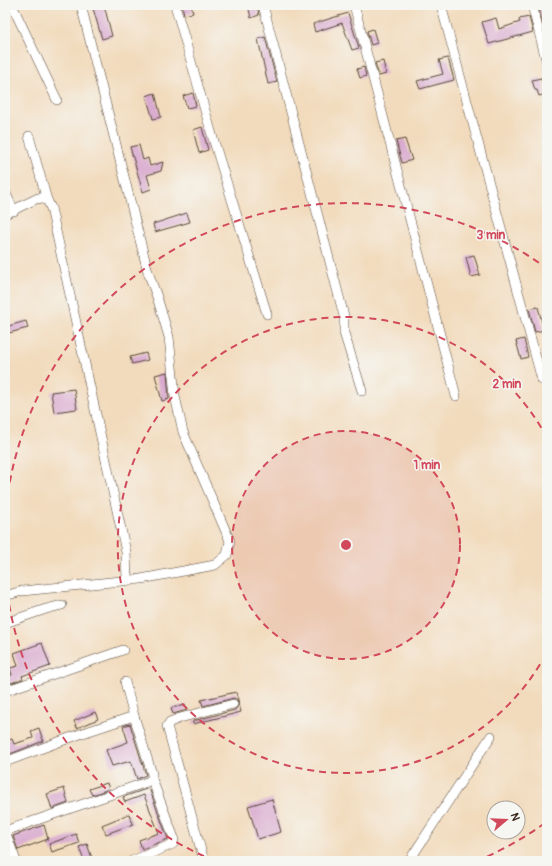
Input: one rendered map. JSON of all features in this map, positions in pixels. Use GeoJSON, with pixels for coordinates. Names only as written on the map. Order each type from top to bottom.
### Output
{"type":"FeatureCollection","features":[{"type":"Feature","properties":{"kind":"street"},"geometry":{"type":"LineString","coordinates":[[12,5],[57,100]]}},
{"type":"Feature","properties":{"kind":"street"},"geometry":{"type":"LineString","coordinates":[[5,596],[22,591],[142,579],[215,565],[226,555],[230,541],[182,432],[175,396],[169,337],[148,272],[81,5]]}},
{"type":"Feature","properties":{"kind":"street"},"geometry":{"type":"LineString","coordinates":[[176,5],[212,135],[267,314]]}},
{"type":"Feature","properties":{"kind":"street"},"geometry":{"type":"LineString","coordinates":[[263,5],[344,316],[344,333],[362,391]]}},
{"type":"Feature","properties":{"kind":"street"},"geometry":{"type":"LineString","coordinates":[[354,5],[456,396]]}},
{"type":"Feature","properties":{"kind":"street"},"geometry":{"type":"LineString","coordinates":[[441,5],[542,380]]}},
{"type":"Feature","properties":{"kind":"street"},"geometry":{"type":"LineString","coordinates":[[532,5],[547,63]]}},
{"type":"Feature","properties":{"kind":"street"},"geometry":{"type":"LineString","coordinates":[[29,136],[47,200],[51,208],[126,552],[128,580]]}},
{"type":"Feature","properties":{"kind":"street"},"geometry":{"type":"LineString","coordinates":[[5,192],[9,212],[38,198],[47,200]]}},
{"type":"Feature","properties":{"kind":"street"},"geometry":{"type":"LineString","coordinates":[[5,623],[62,605]]}},
{"type":"Feature","properties":{"kind":"street"},"geometry":{"type":"LineString","coordinates":[[5,691],[123,650]]}},
{"type":"Feature","properties":{"kind":"street"},"geometry":{"type":"LineString","coordinates":[[125,682],[152,774],[152,779],[174,838],[173,844],[132,861]]}},
{"type":"Feature","properties":{"kind":"street"},"geometry":{"type":"LineString","coordinates":[[204,861],[167,726],[170,722],[180,718],[233,704]]}},
{"type":"Feature","properties":{"kind":"street"},"geometry":{"type":"LineString","coordinates":[[5,762],[134,716]]}},
{"type":"Feature","properties":{"kind":"street"},"geometry":{"type":"LineString","coordinates":[[409,861],[491,736]]}},
{"type":"Feature","properties":{"kind":"street"},"geometry":{"type":"LineString","coordinates":[[16,861],[5,831],[148,782],[152,779]]}},
{"type":"Feature","properties":{"kind":"building"},"geometry":{"type":"Polygon","coordinates":[[[92,5],[104,5],[112,36],[102,39],[92,5]]]}},
{"type":"Feature","properties":{"kind":"building"},"geometry":{"type":"Polygon","coordinates":[[[182,5],[191,5],[193,13],[184,15],[182,5]]]}},
{"type":"Feature","properties":{"kind":"building"},"geometry":{"type":"Polygon","coordinates":[[[248,5],[257,5],[259,15],[251,18],[248,5]]]}},
{"type":"Feature","properties":{"kind":"building"},"geometry":{"type":"Polygon","coordinates":[[[546,7],[547,28],[544,29],[539,9],[546,7]]]}},
{"type":"Feature","properties":{"kind":"building"},"geometry":{"type":"Polygon","coordinates":[[[348,13],[359,48],[352,50],[342,23],[315,32],[313,24],[348,13]]]}},
{"type":"Feature","properties":{"kind":"building"},"geometry":{"type":"Polygon","coordinates":[[[529,17],[533,32],[489,44],[482,22],[496,18],[499,29],[520,22],[519,19],[529,17]]]}},
{"type":"Feature","properties":{"kind":"building"},"geometry":{"type":"Polygon","coordinates":[[[373,29],[377,43],[371,45],[367,31],[373,29]]]}},
{"type":"Feature","properties":{"kind":"building"},"geometry":{"type":"Polygon","coordinates":[[[265,37],[277,82],[268,84],[258,39],[265,37]]]}},
{"type":"Feature","properties":{"kind":"building"},"geometry":{"type":"Polygon","coordinates":[[[448,58],[454,80],[420,89],[417,81],[443,74],[439,60],[448,58]]]}},
{"type":"Feature","properties":{"kind":"building"},"geometry":{"type":"Polygon","coordinates":[[[383,61],[386,74],[379,76],[375,63],[383,61]]]}},
{"type":"Feature","properties":{"kind":"building"},"geometry":{"type":"Polygon","coordinates":[[[364,67],[366,76],[360,78],[357,69],[364,67]]]}},
{"type":"Feature","properties":{"kind":"building"},"geometry":{"type":"Polygon","coordinates":[[[541,78],[546,94],[539,96],[537,90],[535,90],[532,80],[541,78]]]}},
{"type":"Feature","properties":{"kind":"building"},"geometry":{"type":"Polygon","coordinates":[[[155,93],[161,117],[153,119],[146,96],[155,93]]]}},
{"type":"Feature","properties":{"kind":"building"},"geometry":{"type":"Polygon","coordinates":[[[193,93],[196,106],[187,108],[183,96],[193,93]]]}},
{"type":"Feature","properties":{"kind":"building"},"geometry":{"type":"Polygon","coordinates":[[[202,127],[208,150],[199,153],[193,130],[202,127]]]}},
{"type":"Feature","properties":{"kind":"building"},"geometry":{"type":"Polygon","coordinates":[[[405,139],[412,160],[402,163],[396,141],[405,139]]]}},
{"type":"Feature","properties":{"kind":"building"},"geometry":{"type":"Polygon","coordinates":[[[139,145],[143,160],[148,158],[150,166],[163,162],[161,171],[147,175],[151,189],[143,192],[130,147],[139,145]]]}},
{"type":"Feature","properties":{"kind":"building"},"geometry":{"type":"Polygon","coordinates":[[[187,213],[190,222],[155,232],[153,224],[187,213]]]}},
{"type":"Feature","properties":{"kind":"building"},"geometry":{"type":"Polygon","coordinates":[[[474,255],[480,275],[471,277],[466,257],[474,255]]]}},
{"type":"Feature","properties":{"kind":"building"},"geometry":{"type":"Polygon","coordinates":[[[538,307],[544,330],[535,332],[529,309],[538,307]]]}},
{"type":"Feature","properties":{"kind":"building"},"geometry":{"type":"Polygon","coordinates":[[[26,321],[28,328],[5,334],[5,327],[26,321]]]}},
{"type":"Feature","properties":{"kind":"building"},"geometry":{"type":"Polygon","coordinates":[[[524,339],[528,357],[521,359],[516,341],[524,339]]]}},
{"type":"Feature","properties":{"kind":"building"},"geometry":{"type":"Polygon","coordinates":[[[146,353],[148,360],[132,364],[130,357],[146,353]]]}},
{"type":"Feature","properties":{"kind":"building"},"geometry":{"type":"Polygon","coordinates":[[[167,372],[169,399],[162,401],[155,375],[167,372]]]}},
{"type":"Feature","properties":{"kind":"building"},"geometry":{"type":"Polygon","coordinates":[[[74,389],[77,409],[54,412],[51,392],[74,389]]]}},
{"type":"Feature","properties":{"kind":"building"},"geometry":{"type":"Polygon","coordinates":[[[42,643],[50,666],[22,676],[23,679],[5,685],[5,677],[12,675],[10,668],[18,666],[14,653],[42,643]]]}},
{"type":"Feature","properties":{"kind":"building"},"geometry":{"type":"Polygon","coordinates":[[[236,692],[241,712],[193,724],[193,721],[235,710],[239,705],[237,700],[234,698],[203,706],[201,700],[236,692]]]}},
{"type":"Feature","properties":{"kind":"building"},"geometry":{"type":"Polygon","coordinates":[[[185,705],[187,710],[173,714],[171,708],[185,705]]]}},
{"type":"Feature","properties":{"kind":"building"},"geometry":{"type":"Polygon","coordinates":[[[95,712],[98,719],[77,728],[74,721],[95,712]]]}},
{"type":"Feature","properties":{"kind":"building"},"geometry":{"type":"Polygon","coordinates":[[[130,724],[146,775],[137,779],[131,761],[112,766],[106,750],[128,742],[123,726],[130,724]]]}},
{"type":"Feature","properties":{"kind":"building"},"geometry":{"type":"Polygon","coordinates":[[[39,728],[43,741],[5,756],[5,741],[12,739],[14,744],[33,738],[31,731],[39,728]]]}},
{"type":"Feature","properties":{"kind":"building"},"geometry":{"type":"Polygon","coordinates":[[[107,783],[109,789],[92,795],[89,789],[107,783]]]}},
{"type":"Feature","properties":{"kind":"building"},"geometry":{"type":"Polygon","coordinates":[[[64,788],[68,803],[52,809],[47,794],[64,788]]]}},
{"type":"Feature","properties":{"kind":"building"},"geometry":{"type":"Polygon","coordinates":[[[149,788],[168,839],[142,849],[139,840],[159,833],[144,795],[125,802],[123,797],[149,788]]]}},
{"type":"Feature","properties":{"kind":"building"},"geometry":{"type":"Polygon","coordinates":[[[272,799],[281,832],[258,839],[248,806],[272,799]]]}},
{"type":"Feature","properties":{"kind":"building"},"geometry":{"type":"Polygon","coordinates":[[[129,814],[133,824],[106,834],[102,825],[129,814]]]}},
{"type":"Feature","properties":{"kind":"building"},"geometry":{"type":"Polygon","coordinates":[[[44,825],[48,839],[18,850],[13,836],[44,825]]]}},
{"type":"Feature","properties":{"kind":"building"},"geometry":{"type":"Polygon","coordinates":[[[76,834],[79,843],[52,852],[49,844],[76,834]]]}},
{"type":"Feature","properties":{"kind":"building"},"geometry":{"type":"Polygon","coordinates":[[[87,844],[93,861],[84,861],[79,847],[87,844]]]}}]}
